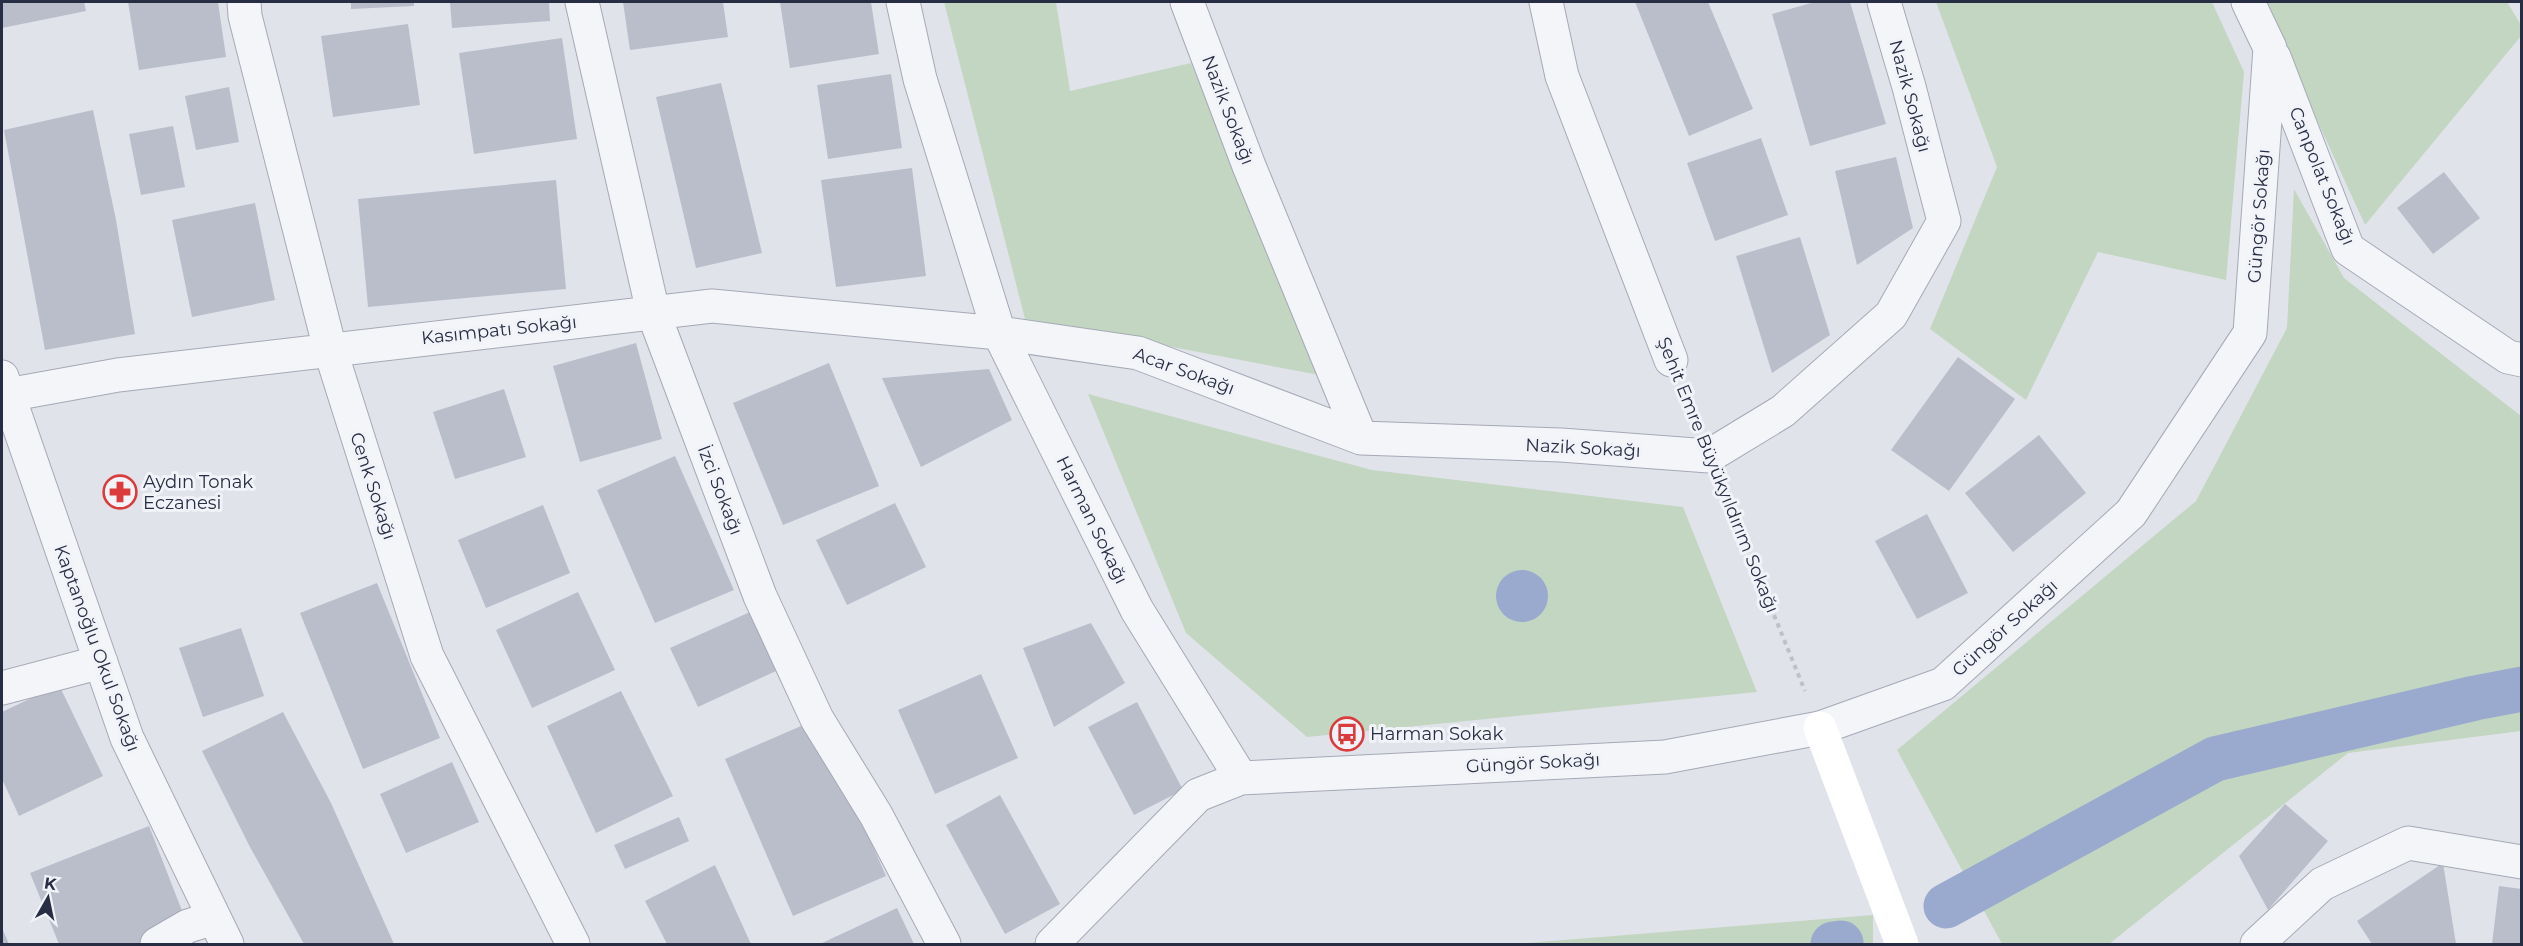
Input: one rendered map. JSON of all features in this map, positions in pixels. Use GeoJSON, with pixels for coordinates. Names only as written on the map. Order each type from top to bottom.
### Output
{"type":"FeatureCollection","features":[{"type":"Feature","properties":{"kind":"street","name":"Cenk Sokağı"},"geometry":{"type":"LineString","coordinates":[[244,2],[248,27],[330,349],[427,656],[573,945]]}},
{"type":"Feature","properties":{"kind":"street","name":"İzci Sokağı"},"geometry":{"type":"LineString","coordinates":[[582,2],[652,312],[760,596],[817,719],[876,815],[944,945]]}},
{"type":"Feature","properties":{"kind":"street","name":"Harman Sokağı"},"geometry":{"type":"LineString","coordinates":[[903,2],[920,79],[999,333],[1137,610],[1241,778]]}},
{"type":"Feature","properties":{"kind":"street","name":"Nazik Sokağı"},"geometry":{"type":"LineString","coordinates":[[1188,2],[1254,177],[1361,438],[1561,446],[1709,456],[1783,411],[1891,315],[1944,221],[1884,2]]}},
{"type":"Feature","properties":{"kind":"street","name":"Şehit Emre Büyükyıldırım Sokağı"},"geometry":{"type":"LineString","coordinates":[[1546,2],[1562,76],[1671,360]]}},
{"type":"Feature","properties":{"kind":"street","name":"Güngör Sokağı"},"geometry":{"type":"LineString","coordinates":[[1241,778],[1665,757],[1820,728],[1943,684],[2132,513],[2250,333],[2270,48],[2248,2]]}},
{"type":"Feature","properties":{"kind":"street","name":"Canpolat Sokağı"},"geometry":{"type":"LineString","coordinates":[[2270,48],[2348,249],[2508,357],[2522,360]]}},
{"type":"Feature","properties":{"kind":"street","name":"Kasımpatı Sokağı"},"geometry":{"type":"LineString","coordinates":[[4,390],[330,349],[712,306],[999,333]]}},
{"type":"Feature","properties":{"kind":"street","name":"Acar Sokağı"},"geometry":{"type":"LineString","coordinates":[[999,333],[1138,352],[1361,438]]}},
{"type":"Feature","properties":{"kind":"street","name":"Kaptanoğlu Okul Sokağı"},"geometry":{"type":"LineString","coordinates":[[4,390],[127,738],[221,931]]}},
{"type":"Feature","properties":{"kind":"street"},"geometry":{"type":"LineString","coordinates":[[2,688],[101,662]]}},
{"type":"Feature","properties":{"kind":"street"},"geometry":{"type":"LineString","coordinates":[[1820,728],[1902,945]]}},
{"type":"Feature","properties":{"kind":"street"},"geometry":{"type":"LineString","coordinates":[[1052,945],[1198,795],[1241,778]]}},
{"type":"Feature","properties":{"kind":"street"},"geometry":{"type":"LineString","coordinates":[[2257,945],[2322,884],[2408,843],[2522,862]]}},
{"type":"Feature","properties":{"kind":"street"},"geometry":{"type":"LineString","coordinates":[[157,945],[188,926],[221,931]]}},
{"type":"Feature","properties":{"kind":"path","name":"Şehit Emre Büyükyıldırım Sokağı"},"geometry":{"type":"LineString","coordinates":[[1671,360],[1820,728]]}},
{"type":"Feature","properties":{"kind":"green space"},"geometry":{"type":"Polygon","coordinates":[[[944,2],[1056,2],[1070,91],[1191,63],[1319,375],[1025,319],[944,2]]]}},
{"type":"Feature","properties":{"kind":"green space"},"geometry":{"type":"Polygon","coordinates":[[[1936,2],[2212,2],[2244,72],[2226,280],[2098,252],[2026,400],[1930,329],[1997,167],[1936,2]]]}},
{"type":"Feature","properties":{"kind":"green space"},"geometry":{"type":"Polygon","coordinates":[[[2263,2],[2507,2],[2521,25],[2521,36],[2365,225],[2263,2]]]}},
{"type":"Feature","properties":{"kind":"green space"},"geometry":{"type":"Polygon","coordinates":[[[2294,189],[2344,278],[2521,416],[2521,731],[2348,753],[2109,944],[2002,944],[1897,750],[2196,501],[2287,328],[2294,189]]]}},
{"type":"Feature","properties":{"kind":"green space"},"geometry":{"type":"Polygon","coordinates":[[[1088,394],[1372,470],[1683,507],[1757,692],[1307,737],[1186,633],[1088,394]]]}},
{"type":"Feature","properties":{"kind":"green space"},"geometry":{"type":"Polygon","coordinates":[[[1873,915],[1873,944],[1514,944],[1873,915]]]}},
{"type":"Feature","properties":{"kind":"water"},"geometry":{"type":"Polygon","coordinates":[[[1522,570],[1532,572],[1540,578],[1546,586],[1548,596],[1546,606],[1540,614],[1532,620],[1522,622],[1512,620],[1504,614],[1498,606],[1496,596],[1498,586],[1504,578],[1512,572],[1522,570]]]}},
{"type":"Feature","properties":{"kind":"building"},"geometry":{"type":"Polygon","coordinates":[[[2,2],[84,2],[86,11],[2,28],[2,2]]]}},
{"type":"Feature","properties":{"kind":"building"},"geometry":{"type":"Polygon","coordinates":[[[128,2],[218,2],[226,57],[139,70],[128,2]]]}},
{"type":"Feature","properties":{"kind":"building"},"geometry":{"type":"Polygon","coordinates":[[[351,2],[414,2],[414,6],[351,9],[351,2]]]}},
{"type":"Feature","properties":{"kind":"building"},"geometry":{"type":"Polygon","coordinates":[[[450,2],[549,2],[550,21],[452,28],[450,2]]]}},
{"type":"Feature","properties":{"kind":"building"},"geometry":{"type":"Polygon","coordinates":[[[623,2],[723,2],[728,37],[630,50],[623,2]]]}},
{"type":"Feature","properties":{"kind":"building"},"geometry":{"type":"Polygon","coordinates":[[[780,2],[871,2],[879,54],[790,68],[780,2]]]}},
{"type":"Feature","properties":{"kind":"building"},"geometry":{"type":"Polygon","coordinates":[[[1635,2],[1708,2],[1753,109],[1689,136],[1635,2]]]}},
{"type":"Feature","properties":{"kind":"building"},"geometry":{"type":"Polygon","coordinates":[[[1815,2],[1850,2],[1886,124],[1810,146],[1772,14],[1815,2]]]}},
{"type":"Feature","properties":{"kind":"building"},"geometry":{"type":"Polygon","coordinates":[[[408,24],[420,105],[333,117],[321,36],[408,24]]]}},
{"type":"Feature","properties":{"kind":"building"},"geometry":{"type":"Polygon","coordinates":[[[562,38],[577,139],[474,154],[459,53],[562,38]]]}},
{"type":"Feature","properties":{"kind":"building"},"geometry":{"type":"Polygon","coordinates":[[[891,74],[902,148],[828,159],[817,85],[891,74]]]}},
{"type":"Feature","properties":{"kind":"building"},"geometry":{"type":"Polygon","coordinates":[[[721,83],[762,253],[696,268],[656,97],[721,83]]]}},
{"type":"Feature","properties":{"kind":"building"},"geometry":{"type":"Polygon","coordinates":[[[229,87],[239,142],[196,150],[185,96],[229,87]]]}},
{"type":"Feature","properties":{"kind":"building"},"geometry":{"type":"Polygon","coordinates":[[[93,110],[116,220],[135,334],[45,350],[4,130],[93,110]]]}},
{"type":"Feature","properties":{"kind":"building"},"geometry":{"type":"Polygon","coordinates":[[[173,126],[185,187],[141,195],[129,134],[173,126]]]}},
{"type":"Feature","properties":{"kind":"building"},"geometry":{"type":"Polygon","coordinates":[[[1761,138],[1788,215],[1715,241],[1687,163],[1761,138]]]}},
{"type":"Feature","properties":{"kind":"building"},"geometry":{"type":"Polygon","coordinates":[[[1896,157],[1913,228],[1857,265],[1835,171],[1896,157]]]}},
{"type":"Feature","properties":{"kind":"building"},"geometry":{"type":"Polygon","coordinates":[[[912,168],[926,276],[836,287],[821,180],[912,168]]]}},
{"type":"Feature","properties":{"kind":"building"},"geometry":{"type":"Polygon","coordinates":[[[2444,172],[2480,218],[2433,254],[2397,208],[2444,172]]]}},
{"type":"Feature","properties":{"kind":"building"},"geometry":{"type":"Polygon","coordinates":[[[556,180],[566,289],[368,307],[358,199],[556,180]]]}},
{"type":"Feature","properties":{"kind":"building"},"geometry":{"type":"Polygon","coordinates":[[[255,203],[275,300],[192,317],[172,220],[255,203]]]}},
{"type":"Feature","properties":{"kind":"building"},"geometry":{"type":"Polygon","coordinates":[[[1800,237],[1830,335],[1772,373],[1736,256],[1800,237]]]}},
{"type":"Feature","properties":{"kind":"building"},"geometry":{"type":"Polygon","coordinates":[[[636,343],[662,439],[580,462],[553,366],[636,343]]]}},
{"type":"Feature","properties":{"kind":"building"},"geometry":{"type":"Polygon","coordinates":[[[1958,357],[2015,399],[1949,491],[1891,450],[1958,357]]]}},
{"type":"Feature","properties":{"kind":"building"},"geometry":{"type":"Polygon","coordinates":[[[829,363],[879,486],[783,525],[733,403],[829,363]]]}},
{"type":"Feature","properties":{"kind":"building"},"geometry":{"type":"Polygon","coordinates":[[[989,369],[1012,420],[921,467],[882,378],[989,369]]]}},
{"type":"Feature","properties":{"kind":"building"},"geometry":{"type":"Polygon","coordinates":[[[504,389],[526,457],[455,479],[433,412],[504,389]]]}},
{"type":"Feature","properties":{"kind":"building"},"geometry":{"type":"Polygon","coordinates":[[[2039,435],[2086,493],[2013,552],[1965,493],[2039,435]]]}},
{"type":"Feature","properties":{"kind":"building"},"geometry":{"type":"Polygon","coordinates":[[[675,456],[734,590],[655,623],[597,490],[675,456]]]}},
{"type":"Feature","properties":{"kind":"building"},"geometry":{"type":"Polygon","coordinates":[[[895,503],[926,567],[847,605],[816,540],[895,503]]]}},
{"type":"Feature","properties":{"kind":"building"},"geometry":{"type":"Polygon","coordinates":[[[543,505],[570,573],[486,608],[458,540],[543,505]]]}},
{"type":"Feature","properties":{"kind":"building"},"geometry":{"type":"Polygon","coordinates":[[[1927,514],[1968,593],[1917,619],[1875,541],[1927,514]]]}},
{"type":"Feature","properties":{"kind":"building"},"geometry":{"type":"Polygon","coordinates":[[[377,583],[440,738],[363,769],[300,613],[377,583]]]}},
{"type":"Feature","properties":{"kind":"building"},"geometry":{"type":"Polygon","coordinates":[[[578,592],[615,670],[532,708],[496,630],[578,592]]]}},
{"type":"Feature","properties":{"kind":"building"},"geometry":{"type":"Polygon","coordinates":[[[750,612],[776,671],[698,707],[670,648],[750,612]]]}},
{"type":"Feature","properties":{"kind":"building"},"geometry":{"type":"Polygon","coordinates":[[[1091,623],[1125,683],[1054,727],[1023,648],[1091,623]]]}},
{"type":"Feature","properties":{"kind":"building"},"geometry":{"type":"Polygon","coordinates":[[[241,628],[264,696],[203,717],[179,648],[241,628]]]}},
{"type":"Feature","properties":{"kind":"building"},"geometry":{"type":"Polygon","coordinates":[[[981,674],[1018,758],[935,794],[898,710],[981,674]]]}},
{"type":"Feature","properties":{"kind":"building"},"geometry":{"type":"Polygon","coordinates":[[[59,685],[103,776],[19,816],[2,779],[2,712],[59,685]]]}},
{"type":"Feature","properties":{"kind":"building"},"geometry":{"type":"Polygon","coordinates":[[[621,691],[673,796],[596,833],[547,726],[621,691]]]}},
{"type":"Feature","properties":{"kind":"building"},"geometry":{"type":"Polygon","coordinates":[[[1137,702],[1183,790],[1134,815],[1088,727],[1137,702]]]}},
{"type":"Feature","properties":{"kind":"building"},"geometry":{"type":"Polygon","coordinates":[[[283,712],[331,803],[394,944],[304,944],[250,847],[202,751],[283,712]]]}},
{"type":"Feature","properties":{"kind":"building"},"geometry":{"type":"Polygon","coordinates":[[[817,719],[886,876],[793,916],[725,759],[817,719]]]}},
{"type":"Feature","properties":{"kind":"building"},"geometry":{"type":"Polygon","coordinates":[[[452,762],[479,822],[406,853],[380,794],[452,762]]]}},
{"type":"Feature","properties":{"kind":"building"},"geometry":{"type":"Polygon","coordinates":[[[1000,795],[1060,904],[1005,934],[946,825],[1000,795]]]}},
{"type":"Feature","properties":{"kind":"building"},"geometry":{"type":"Polygon","coordinates":[[[2285,804],[2328,841],[2268,910],[2239,856],[2285,804]]]}},
{"type":"Feature","properties":{"kind":"building"},"geometry":{"type":"Polygon","coordinates":[[[679,817],[689,841],[625,869],[614,845],[679,817]]]}},
{"type":"Feature","properties":{"kind":"building"},"geometry":{"type":"Polygon","coordinates":[[[149,826],[188,926],[139,944],[59,944],[30,873],[149,826]]]}},
{"type":"Feature","properties":{"kind":"building"},"geometry":{"type":"Polygon","coordinates":[[[2443,863],[2456,944],[2372,944],[2357,921],[2443,863]]]}},
{"type":"Feature","properties":{"kind":"building"},"geometry":{"type":"Polygon","coordinates":[[[715,865],[751,944],[667,944],[645,901],[715,865]]]}},
{"type":"Feature","properties":{"kind":"building"},"geometry":{"type":"Polygon","coordinates":[[[2499,886],[2522,889],[2522,944],[2492,944],[2499,886]]]}},
{"type":"Feature","properties":{"kind":"building"},"geometry":{"type":"Polygon","coordinates":[[[897,908],[914,944],[820,944],[897,908]]]}},
{"type":"Feature","properties":{"kind":"building"},"geometry":{"type":"Polygon","coordinates":[[[2,928],[9,944],[2,944],[2,928]]]}},
{"type":"Feature","properties":{"kind":"waterway"},"geometry":{"type":"LineString","coordinates":[[1946,906],[2215,759],[2522,689]]}},
{"type":"Feature","properties":{"kind":"waterway"},"geometry":{"type":"LineString","coordinates":[[1833,944],[1841,943]]}},
{"type":"Feature","properties":{"kind":"place","name":"Aydın Tonak Eczanesi"},"geometry":{"type":"Point","coordinates":[120,492]}},
{"type":"Feature","properties":{"kind":"place","name":"Harman Sokak"},"geometry":{"type":"Point","coordinates":[1347,734]}}]}
